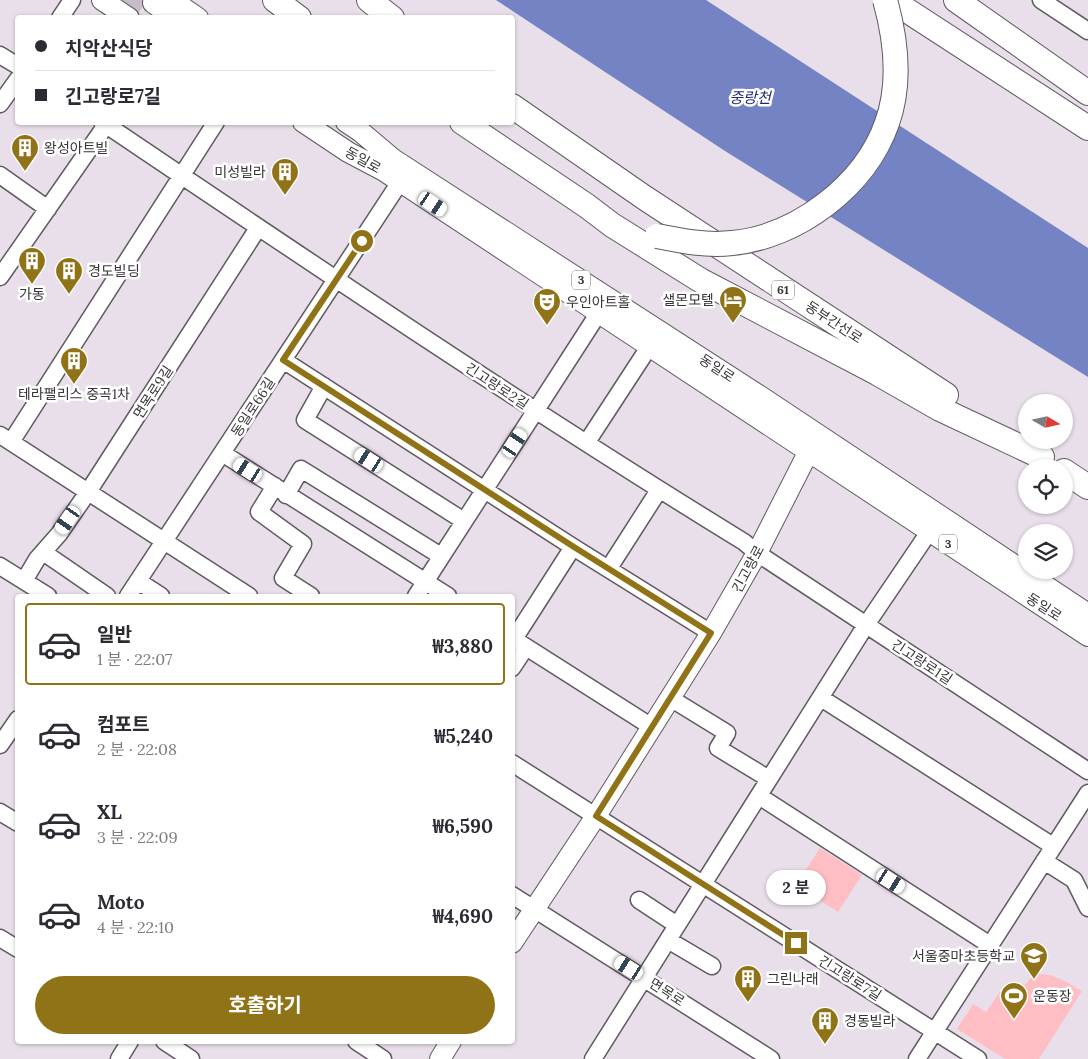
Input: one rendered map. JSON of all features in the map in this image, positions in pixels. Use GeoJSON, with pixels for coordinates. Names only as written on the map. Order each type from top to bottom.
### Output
{"type":"FeatureCollection","features":[{"type":"Feature","properties":{"kind":"highway"},"geometry":{"type":"LineString","coordinates":[[275,0],[295,15]]}},
{"type":"Feature","properties":{"kind":"highway"},"geometry":{"type":"LineString","coordinates":[[292,0],[310,15]]}},
{"type":"Feature","properties":{"kind":"highway"},"geometry":{"type":"LineString","coordinates":[[369,0],[388,15]]}},
{"type":"Feature","properties":{"kind":"highway"},"geometry":{"type":"LineString","coordinates":[[587,206],[657,236],[684,242],[718,244],[732,244],[767,236],[799,222],[816,212],[856,175],[868,159],[887,124],[894,87],[895,52],[890,18],[885,0]]}},
{"type":"Feature","properties":{"kind":"highway"},"geometry":{"type":"LineString","coordinates":[[891,0],[1088,128]]}},
{"type":"Feature","properties":{"kind":"highway"},"geometry":{"type":"LineString","coordinates":[[956,0],[1088,94]]}},
{"type":"Feature","properties":{"kind":"highway","name":"동부간선로"},"geometry":{"type":"LineString","coordinates":[[515,108],[721,249],[1045,459]]}},
{"type":"Feature","properties":{"kind":"highway"},"geometry":{"type":"LineString","coordinates":[[466,125],[587,206],[620,231],[700,280],[940,408],[1044,459]]}},
{"type":"Feature","properties":{"kind":"highway"},"geometry":{"type":"LineString","coordinates":[[1073,477],[1088,486]]}},
{"type":"Feature","properties":{"kind":"main road"},"geometry":{"type":"LineString","coordinates":[[102,0],[164,15]]}},
{"type":"Feature","properties":{"kind":"main road"},"geometry":{"type":"LineString","coordinates":[[150,11],[177,15]]}},
{"type":"Feature","properties":{"kind":"main road","name":"동일로"},"geometry":{"type":"LineString","coordinates":[[308,125],[400,182],[725,398],[813,443],[1088,614]]}},
{"type":"Feature","properties":{"kind":"main road","name":"동일로"},"geometry":{"type":"LineString","coordinates":[[350,125],[401,164],[760,396],[813,443],[930,532],[1088,636]]}},
{"type":"Feature","properties":{"kind":"main road"},"geometry":{"type":"LineString","coordinates":[[725,398],[745,400],[759,408],[762,403],[760,396]]}},
{"type":"Feature","properties":{"kind":"main road","name":"긴고랑로"},"geometry":{"type":"LineString","coordinates":[[515,938],[596,816],[711,633],[757,553],[813,443]]}},
{"type":"Feature","properties":{"kind":"main road"},"geometry":{"type":"LineString","coordinates":[[440,1059],[449,1044]]}},
{"type":"Feature","properties":{"kind":"street"},"geometry":{"type":"LineString","coordinates":[[62,15],[72,0]]}},
{"type":"Feature","properties":{"kind":"street"},"geometry":{"type":"LineString","coordinates":[[1042,0],[1088,31]]}},
{"type":"Feature","properties":{"kind":"street"},"geometry":{"type":"LineString","coordinates":[[1061,0],[1088,18]]}},
{"type":"Feature","properties":{"kind":"street"},"geometry":{"type":"LineString","coordinates":[[0,55],[15,64]]}},
{"type":"Feature","properties":{"kind":"street"},"geometry":{"type":"LineString","coordinates":[[0,104],[15,83]]}},
{"type":"Feature","properties":{"kind":"street"},"geometry":{"type":"LineString","coordinates":[[0,277],[103,125]]}},
{"type":"Feature","properties":{"kind":"street","name":"긴고랑로2길"},"geometry":{"type":"LineString","coordinates":[[106,125],[535,411],[744,542],[757,553]]}},
{"type":"Feature","properties":{"kind":"street"},"geometry":{"type":"LineString","coordinates":[[214,125],[183,176],[6,438],[246,594]]}},
{"type":"Feature","properties":{"kind":"street"},"geometry":{"type":"LineString","coordinates":[[0,175],[48,209]]}},
{"type":"Feature","properties":{"kind":"street","name":"동일로66길"},"geometry":{"type":"LineString","coordinates":[[129,594],[400,182]]}},
{"type":"Feature","properties":{"kind":"street","name":"면목로9길"},"geometry":{"type":"LineString","coordinates":[[24,581],[43,552],[88,492],[258,228]]}},
{"type":"Feature","properties":{"kind":"street"},"geometry":{"type":"LineString","coordinates":[[417,594],[598,314]]}},
{"type":"Feature","properties":{"kind":"street"},"geometry":{"type":"LineString","coordinates":[[587,442],[649,347]]}},
{"type":"Feature","properties":{"kind":"street"},"geometry":{"type":"LineString","coordinates":[[283,360],[484,490],[711,633]]}},
{"type":"Feature","properties":{"kind":"street"},"geometry":{"type":"LineString","coordinates":[[324,386],[305,420],[464,522]]}},
{"type":"Feature","properties":{"kind":"street"},"geometry":{"type":"LineString","coordinates":[[222,453],[445,594]]}},
{"type":"Feature","properties":{"kind":"street"},"geometry":{"type":"LineString","coordinates":[[308,594],[283,578],[303,544],[259,512],[300,469],[442,556]]}},
{"type":"Feature","properties":{"kind":"street"},"geometry":{"type":"LineString","coordinates":[[609,568],[659,490]]}},
{"type":"Feature","properties":{"kind":"street"},"geometry":{"type":"LineString","coordinates":[[593,1059],[866,625],[930,532]]}},
{"type":"Feature","properties":{"kind":"street"},"geometry":{"type":"LineString","coordinates":[[515,655],[518,642],[574,547]]}},
{"type":"Feature","properties":{"kind":"street"},"geometry":{"type":"LineString","coordinates":[[43,552],[104,594]]}},
{"type":"Feature","properties":{"kind":"street","name":"긴고랑로1길"},"geometry":{"type":"LineString","coordinates":[[757,553],[1088,771]]}},
{"type":"Feature","properties":{"kind":"street"},"geometry":{"type":"LineString","coordinates":[[0,566],[45,594]]}},
{"type":"Feature","properties":{"kind":"street"},"geometry":{"type":"LineString","coordinates":[[138,581],[158,594]]}},
{"type":"Feature","properties":{"kind":"street"},"geometry":{"type":"LineString","coordinates":[[518,642],[652,727]]}},
{"type":"Feature","properties":{"kind":"street"},"geometry":{"type":"LineString","coordinates":[[670,698],[727,733],[718,748],[769,779]]}},
{"type":"Feature","properties":{"kind":"street"},"geometry":{"type":"LineString","coordinates":[[821,698],[1053,846]]}},
{"type":"Feature","properties":{"kind":"street"},"geometry":{"type":"LineString","coordinates":[[0,745],[15,723]]}},
{"type":"Feature","properties":{"kind":"street","name":"긴고랑로7길"},"geometry":{"type":"LineString","coordinates":[[515,765],[978,1059]]}},
{"type":"Feature","properties":{"kind":"street"},"geometry":{"type":"LineString","coordinates":[[917,1059],[1088,793]]}},
{"type":"Feature","properties":{"kind":"street"},"geometry":{"type":"LineString","coordinates":[[759,796],[990,945]]}},
{"type":"Feature","properties":{"kind":"street"},"geometry":{"type":"LineString","coordinates":[[0,812],[15,821]]}},
{"type":"Feature","properties":{"kind":"street"},"geometry":{"type":"LineString","coordinates":[[1044,861],[1074,880],[1086,901]]}},
{"type":"Feature","properties":{"kind":"street","name":"면목로"},"geometry":{"type":"LineString","coordinates":[[515,896],[771,1059]]}},
{"type":"Feature","properties":{"kind":"street"},"geometry":{"type":"LineString","coordinates":[[638,900],[677,926]]}},
{"type":"Feature","properties":{"kind":"street"},"geometry":{"type":"LineString","coordinates":[[0,938],[15,947]]}},
{"type":"Feature","properties":{"kind":"street"},"geometry":{"type":"LineString","coordinates":[[668,940],[712,966]]}},
{"type":"Feature","properties":{"kind":"street"},"geometry":{"type":"LineString","coordinates":[[119,1059],[128,1044]]}},
{"type":"Feature","properties":{"kind":"street"},"geometry":{"type":"LineString","coordinates":[[168,1044],[191,1059]]}},
{"type":"Feature","properties":{"kind":"street"},"geometry":{"type":"LineString","coordinates":[[360,1044],[383,1059]]}},
{"type":"Feature","properties":{"kind":"shaded area"},"geometry":{"type":"Polygon","coordinates":[[[820,848],[862,875],[838,912],[796,885],[820,848]]]}},
{"type":"Feature","properties":{"kind":"shaded area","name":"운동장"},"geometry":{"type":"Polygon","coordinates":[[[1037,974],[1055,977],[1082,991],[1039,1059],[1005,1059],[957,1029],[973,1004],[986,1012],[1004,986],[1020,988],[1037,974]]]}},
{"type":"Feature","properties":{"kind":"water","name":"중랑천"},"geometry":{"type":"Polygon","coordinates":[[[496,0],[706,0],[1088,248],[1088,377],[725,151],[496,0]]]}},
{"type":"Feature","properties":{"kind":"tunnel"},"geometry":{"type":"LineString","coordinates":[[123,0],[146,15]]}},
{"type":"Feature","properties":{"kind":"place","name":"왕성아트빌"},"geometry":{"type":"Point","coordinates":[25,172]}},
{"type":"Feature","properties":{"kind":"place","name":"미성빌라"},"geometry":{"type":"Point","coordinates":[285,196]}},
{"type":"Feature","properties":{"kind":"place","name":"가동"},"geometry":{"type":"Point","coordinates":[32,285]}},
{"type":"Feature","properties":{"kind":"place","name":"경도빌딩"},"geometry":{"type":"Point","coordinates":[69,295]}},
{"type":"Feature","properties":{"kind":"place","name":"샐몬모텔"},"geometry":{"type":"Point","coordinates":[733,324]}},
{"type":"Feature","properties":{"kind":"place","name":"우인아트홀"},"geometry":{"type":"Point","coordinates":[547,326]}},
{"type":"Feature","properties":{"kind":"place","name":"테라팰리스 중곡1차"},"geometry":{"type":"Point","coordinates":[74,385]}},
{"type":"Feature","properties":{"kind":"place","name":"서울중마초등학교"},"geometry":{"type":"Point","coordinates":[1034,980]}},
{"type":"Feature","properties":{"kind":"place","name":"그린나래"},"geometry":{"type":"Point","coordinates":[748,1003]}},
{"type":"Feature","properties":{"kind":"place","name":"운동장"},"geometry":{"type":"Point","coordinates":[1014,1020]}},
{"type":"Feature","properties":{"kind":"place","name":"경동빌라"},"geometry":{"type":"Point","coordinates":[825,1045]}},
{"type":"Feature","properties":{"kind":"route"},"geometry":{"type":"LineString","coordinates":[[362,241],[283,360],[711,633],[596,816],[796,943]]}}]}
